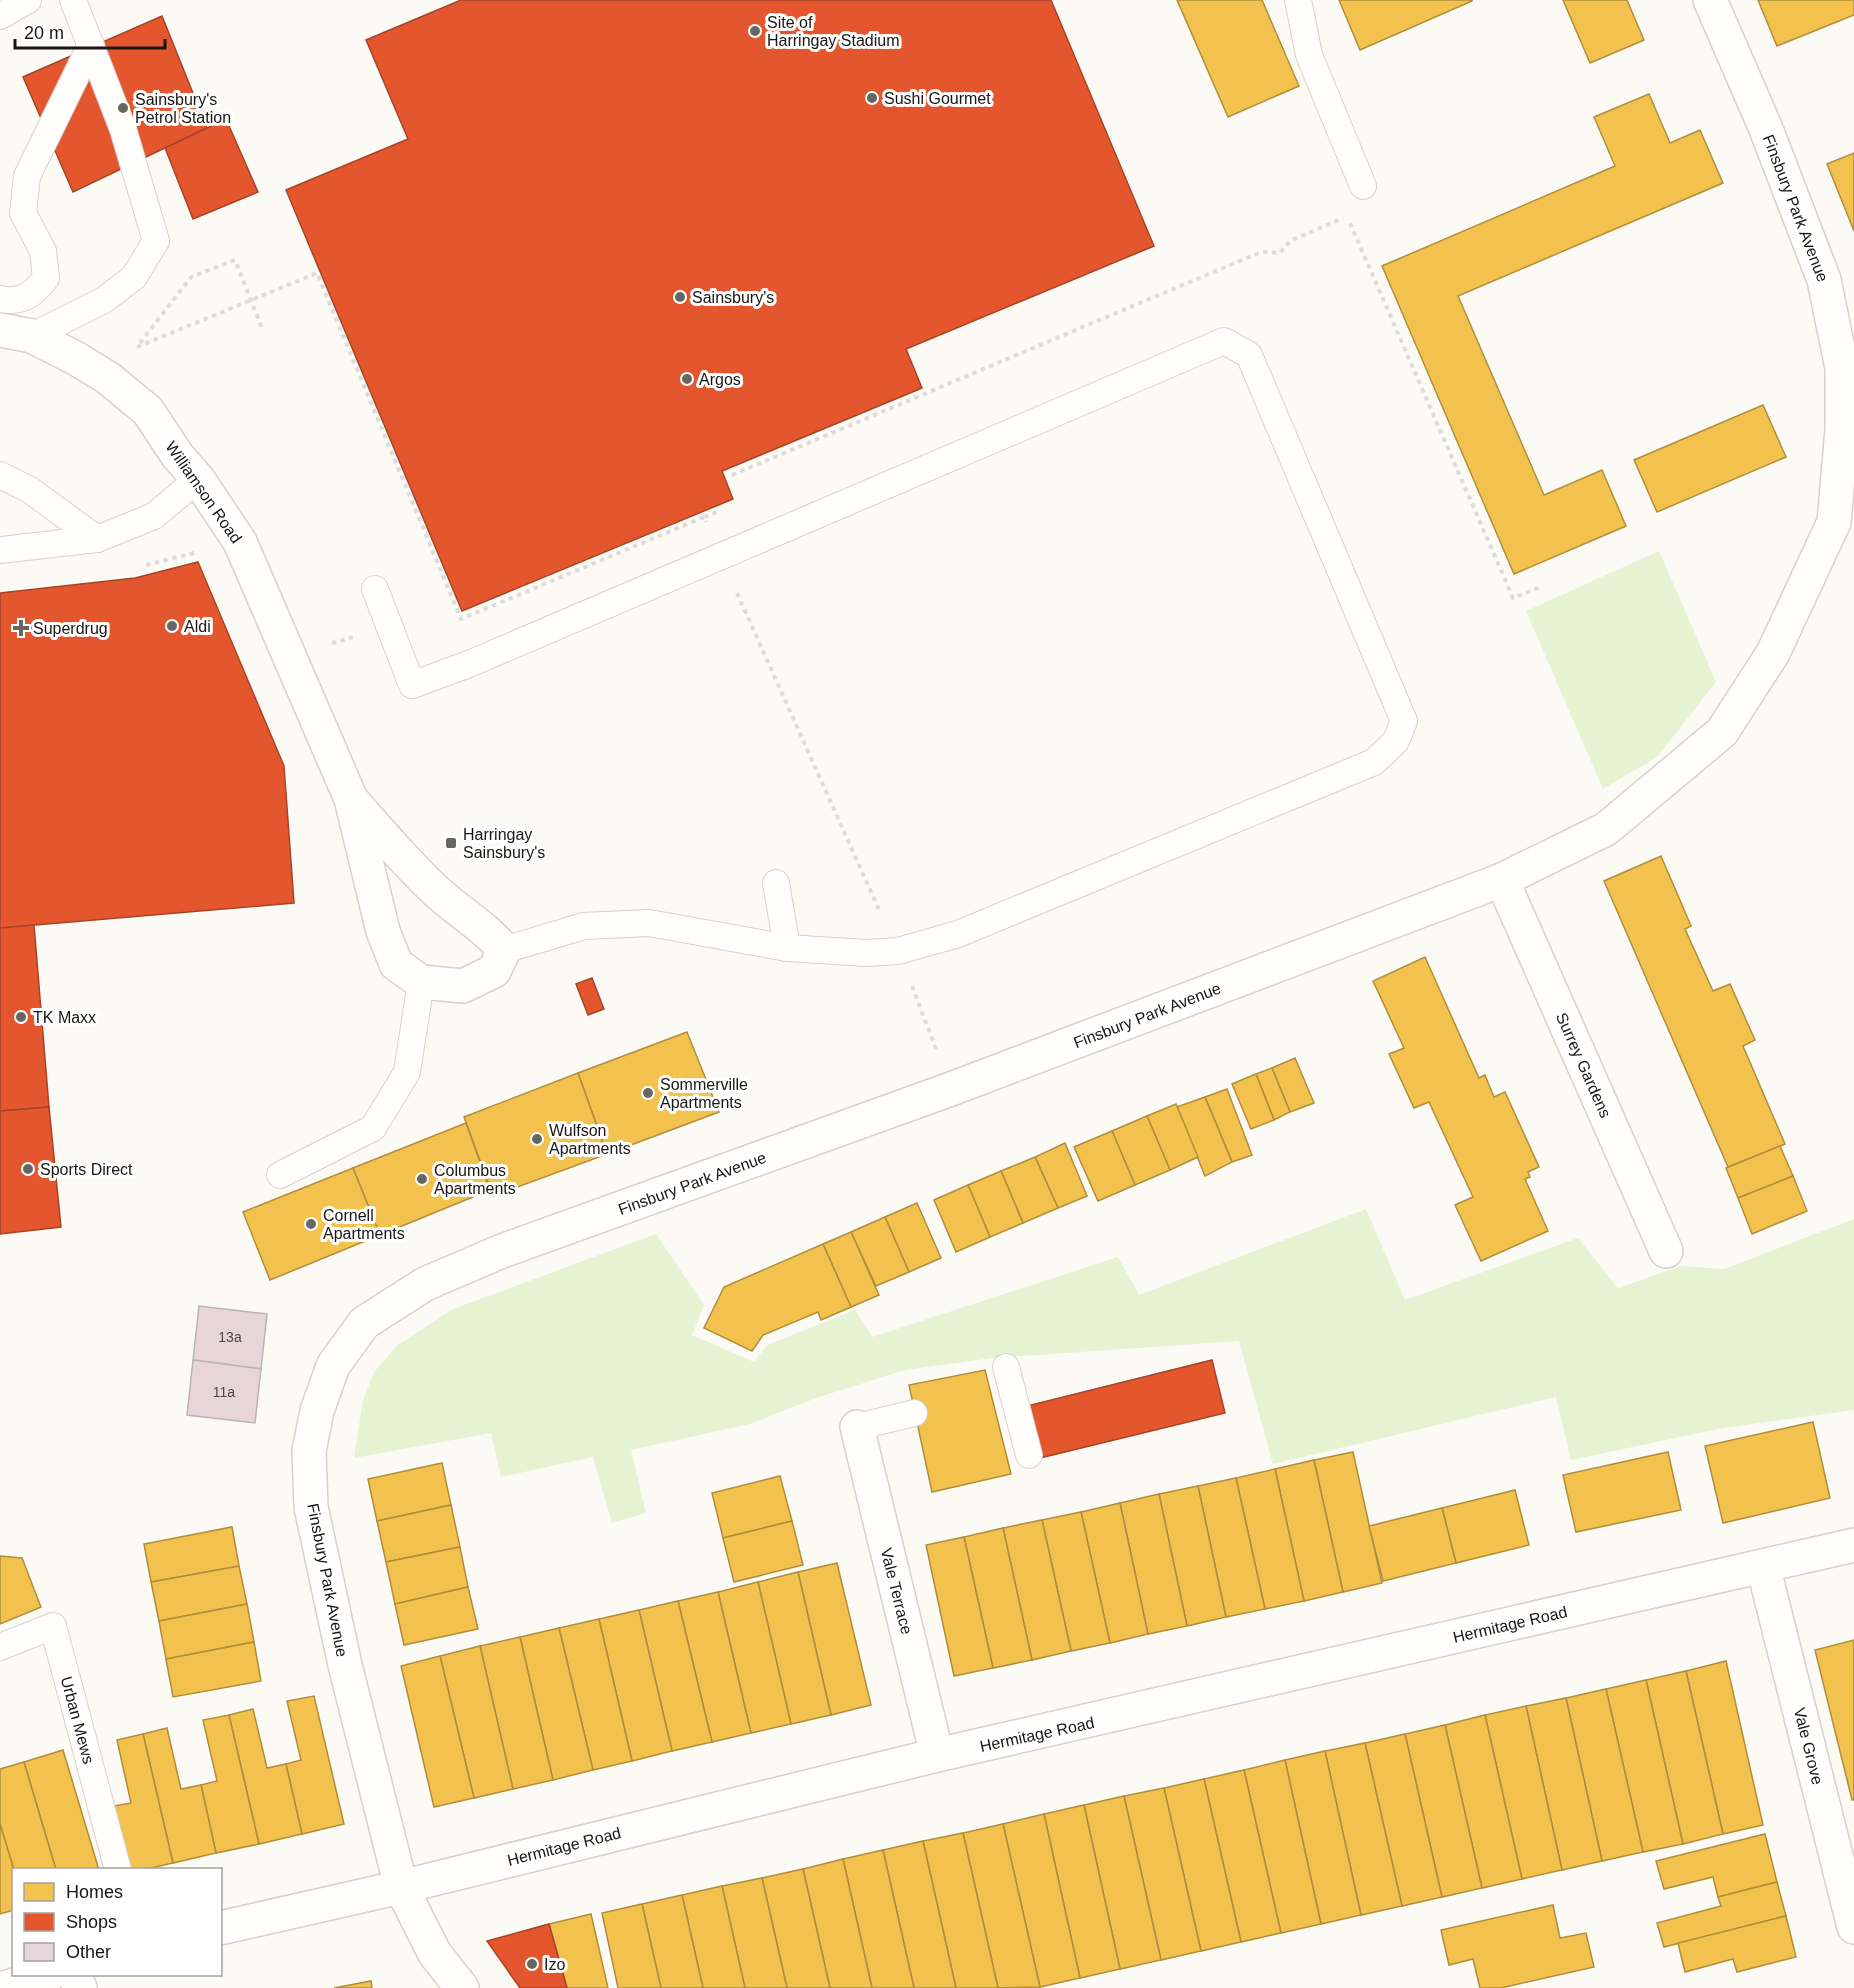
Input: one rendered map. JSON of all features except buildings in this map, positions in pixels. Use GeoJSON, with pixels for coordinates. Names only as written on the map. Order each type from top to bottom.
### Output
{"type":"FeatureCollection","features":[{"type":"Feature","properties":{"kind":"street","name":"Finsbury Park Avenue"},"geometry":{"type":"LineString","coordinates":[[462,1988],[435,1954],[400,1887],[345,1665],[311,1507],[309,1451],[317,1411],[333,1366],[364,1323],[425,1284],[502,1251],[951,1089],[1502,880],[1606,829],[1722,732],[1773,653],[1834,522],[1842,430],[1842,368],[1824,280],[1766,129],[1710,0]]}},
{"type":"Feature","properties":{"kind":"street","name":"Williamson Road"},"geometry":{"type":"LineString","coordinates":[[0,330],[32,336],[77,359],[108,378],[148,411],[177,455],[198,479],[240,542],[351,799],[383,931],[396,964],[421,982]]}},
{"type":"Feature","properties":{"kind":"street","name":"Williamson Road"},"geometry":{"type":"LineString","coordinates":[[351,799],[421,877],[457,910],[494,937],[504,950]]}},
{"type":"Feature","properties":{"kind":"street","name":"Surrey Gardens"},"geometry":{"type":"LineString","coordinates":[[1502,880],[1666,1251]]}},
{"type":"Feature","properties":{"kind":"street"},"geometry":{"type":"LineString","coordinates":[[421,982],[463,986],[494,971],[504,950]]}},
{"type":"Feature","properties":{"kind":"street","name":"Vale Terrace"},"geometry":{"type":"LineString","coordinates":[[857,1427],[938,1755]]}},
{"type":"Feature","properties":{"kind":"street","name":"Hermitage Road"},"geometry":{"type":"LineString","coordinates":[[222,1928],[400,1887],[938,1755],[1854,1545]]}},
{"type":"Feature","properties":{"kind":"street","name":"Vale Grove"},"geometry":{"type":"LineString","coordinates":[[1763,1566],[1854,1927]]}},
{"type":"Feature","properties":{"kind":"street"},"geometry":{"type":"LineString","coordinates":[[4,1988],[43,1976]]}},
{"type":"Feature","properties":{"kind":"lane"},"geometry":{"type":"LineString","coordinates":[[0,16],[28,0]]}},
{"type":"Feature","properties":{"kind":"lane"},"geometry":{"type":"LineString","coordinates":[[32,336],[104,300],[134,278],[156,241],[123,129],[73,0]]}},
{"type":"Feature","properties":{"kind":"lane"},"geometry":{"type":"LineString","coordinates":[[1298,0],[1308,55],[1364,186]]}},
{"type":"Feature","properties":{"kind":"lane"},"geometry":{"type":"LineString","coordinates":[[0,299],[11,301],[33,294],[46,278],[43,251],[23,213],[27,176],[91,45]]}},
{"type":"Feature","properties":{"kind":"lane"},"geometry":{"type":"LineString","coordinates":[[375,589],[412,685],[469,664],[1224,341],[1249,355],[1404,721],[1396,741],[1374,762],[958,934],[898,951],[866,953],[787,948],[649,923],[584,926],[504,950]]}},
{"type":"Feature","properties":{"kind":"lane"},"geometry":{"type":"LineString","coordinates":[[0,475],[30,490],[97,539]]}},
{"type":"Feature","properties":{"kind":"lane"},"geometry":{"type":"LineString","coordinates":[[0,550],[97,539],[154,516],[198,479]]}},
{"type":"Feature","properties":{"kind":"lane"},"geometry":{"type":"LineString","coordinates":[[776,883],[787,948]]}},
{"type":"Feature","properties":{"kind":"lane"},"geometry":{"type":"LineString","coordinates":[[280,1175],[373,1128],[407,1072],[421,982]]}},
{"type":"Feature","properties":{"kind":"lane"},"geometry":{"type":"LineString","coordinates":[[1003,1385],[1029,1455]]}},
{"type":"Feature","properties":{"kind":"lane"},"geometry":{"type":"LineString","coordinates":[[857,1427],[914,1413]]}},
{"type":"Feature","properties":{"kind":"lane","name":"Urban Mews"},"geometry":{"type":"LineString","coordinates":[[0,1647],[53,1626],[118,1868]]}},
{"type":"Feature","properties":{"kind":"path"},"geometry":{"type":"LineString","coordinates":[[732,475],[1261,252],[1280,253],[1290,241],[1347,217],[1513,598],[1540,587]]}},
{"type":"Feature","properties":{"kind":"path"},"geometry":{"type":"LineString","coordinates":[[108,378],[140,343],[191,278],[235,260],[263,331]]}},
{"type":"Feature","properties":{"kind":"path"},"geometry":{"type":"LineString","coordinates":[[140,343],[317,273],[461,619],[704,517],[708,526]]}},
{"type":"Feature","properties":{"kind":"path"},"geometry":{"type":"LineString","coordinates":[[737,591],[882,918]]}},
{"type":"Feature","properties":{"kind":"path"},"geometry":{"type":"LineString","coordinates":[[330,634],[334,643],[354,637]]}},
{"type":"Feature","properties":{"kind":"path"},"geometry":{"type":"LineString","coordinates":[[908,976],[951,1089]]}},
{"type":"Feature","properties":{"kind":"green space"},"geometry":{"type":"Polygon","coordinates":[[[1659,551],[1716,682],[1657,757],[1603,789],[1526,611],[1659,551]]]}},
{"type":"Feature","properties":{"kind":"green space"},"geometry":{"type":"Polygon","coordinates":[[[1366,1209],[1405,1300],[1578,1238],[1618,1288],[1681,1266],[1724,1269],[1854,1219],[1854,1410],[1723,1428],[1571,1460],[1556,1397],[1273,1464],[1239,1341],[993,1358],[905,1370],[816,1398],[750,1424],[631,1450],[646,1513],[612,1523],[593,1457],[501,1477],[491,1433],[354,1458],[363,1400],[374,1372],[398,1345],[453,1309],[656,1234],[704,1305],[692,1335],[754,1362],[767,1345],[855,1310],[872,1337],[1118,1257],[1139,1295],[1366,1209]]]}},
{"type":"Feature","properties":{"kind":"place","name":"Site of Harringay Stadium"},"geometry":{"type":"Point","coordinates":[755,31]}},
{"type":"Feature","properties":{"kind":"place","name":"Sushi Gourmet"},"geometry":{"type":"Point","coordinates":[872,98]}},
{"type":"Feature","properties":{"kind":"place","name":"Sainsbury's Petrol Station"},"geometry":{"type":"Point","coordinates":[123,108]}},
{"type":"Feature","properties":{"kind":"place","name":"Sainsbury's"},"geometry":{"type":"Point","coordinates":[680,297]}},
{"type":"Feature","properties":{"kind":"place","name":"Argos"},"geometry":{"type":"Point","coordinates":[687,379]}},
{"type":"Feature","properties":{"kind":"place","name":"Aldi"},"geometry":{"type":"Point","coordinates":[172,626]}},
{"type":"Feature","properties":{"kind":"place","name":"Superdrug"},"geometry":{"type":"Point","coordinates":[21,628]}},
{"type":"Feature","properties":{"kind":"place","name":"Harringay Sainsbury's"},"geometry":{"type":"Point","coordinates":[451,843]}},
{"type":"Feature","properties":{"kind":"place","name":"TK Maxx"},"geometry":{"type":"Point","coordinates":[21,1017]}},
{"type":"Feature","properties":{"kind":"place","name":"Sommerville Apartments"},"geometry":{"type":"Point","coordinates":[648,1093]}},
{"type":"Feature","properties":{"kind":"place","name":"Wulfson Apartments"},"geometry":{"type":"Point","coordinates":[537,1139]}},
{"type":"Feature","properties":{"kind":"place","name":"Sports Direct"},"geometry":{"type":"Point","coordinates":[28,1169]}},
{"type":"Feature","properties":{"kind":"place","name":"Columbus Apartments"},"geometry":{"type":"Point","coordinates":[422,1179]}},
{"type":"Feature","properties":{"kind":"place","name":"Cornell Apartments"},"geometry":{"type":"Point","coordinates":[311,1224]}},
{"type":"Feature","properties":{"kind":"place","name":"Izo"},"geometry":{"type":"Point","coordinates":[532,1964]}}]}
